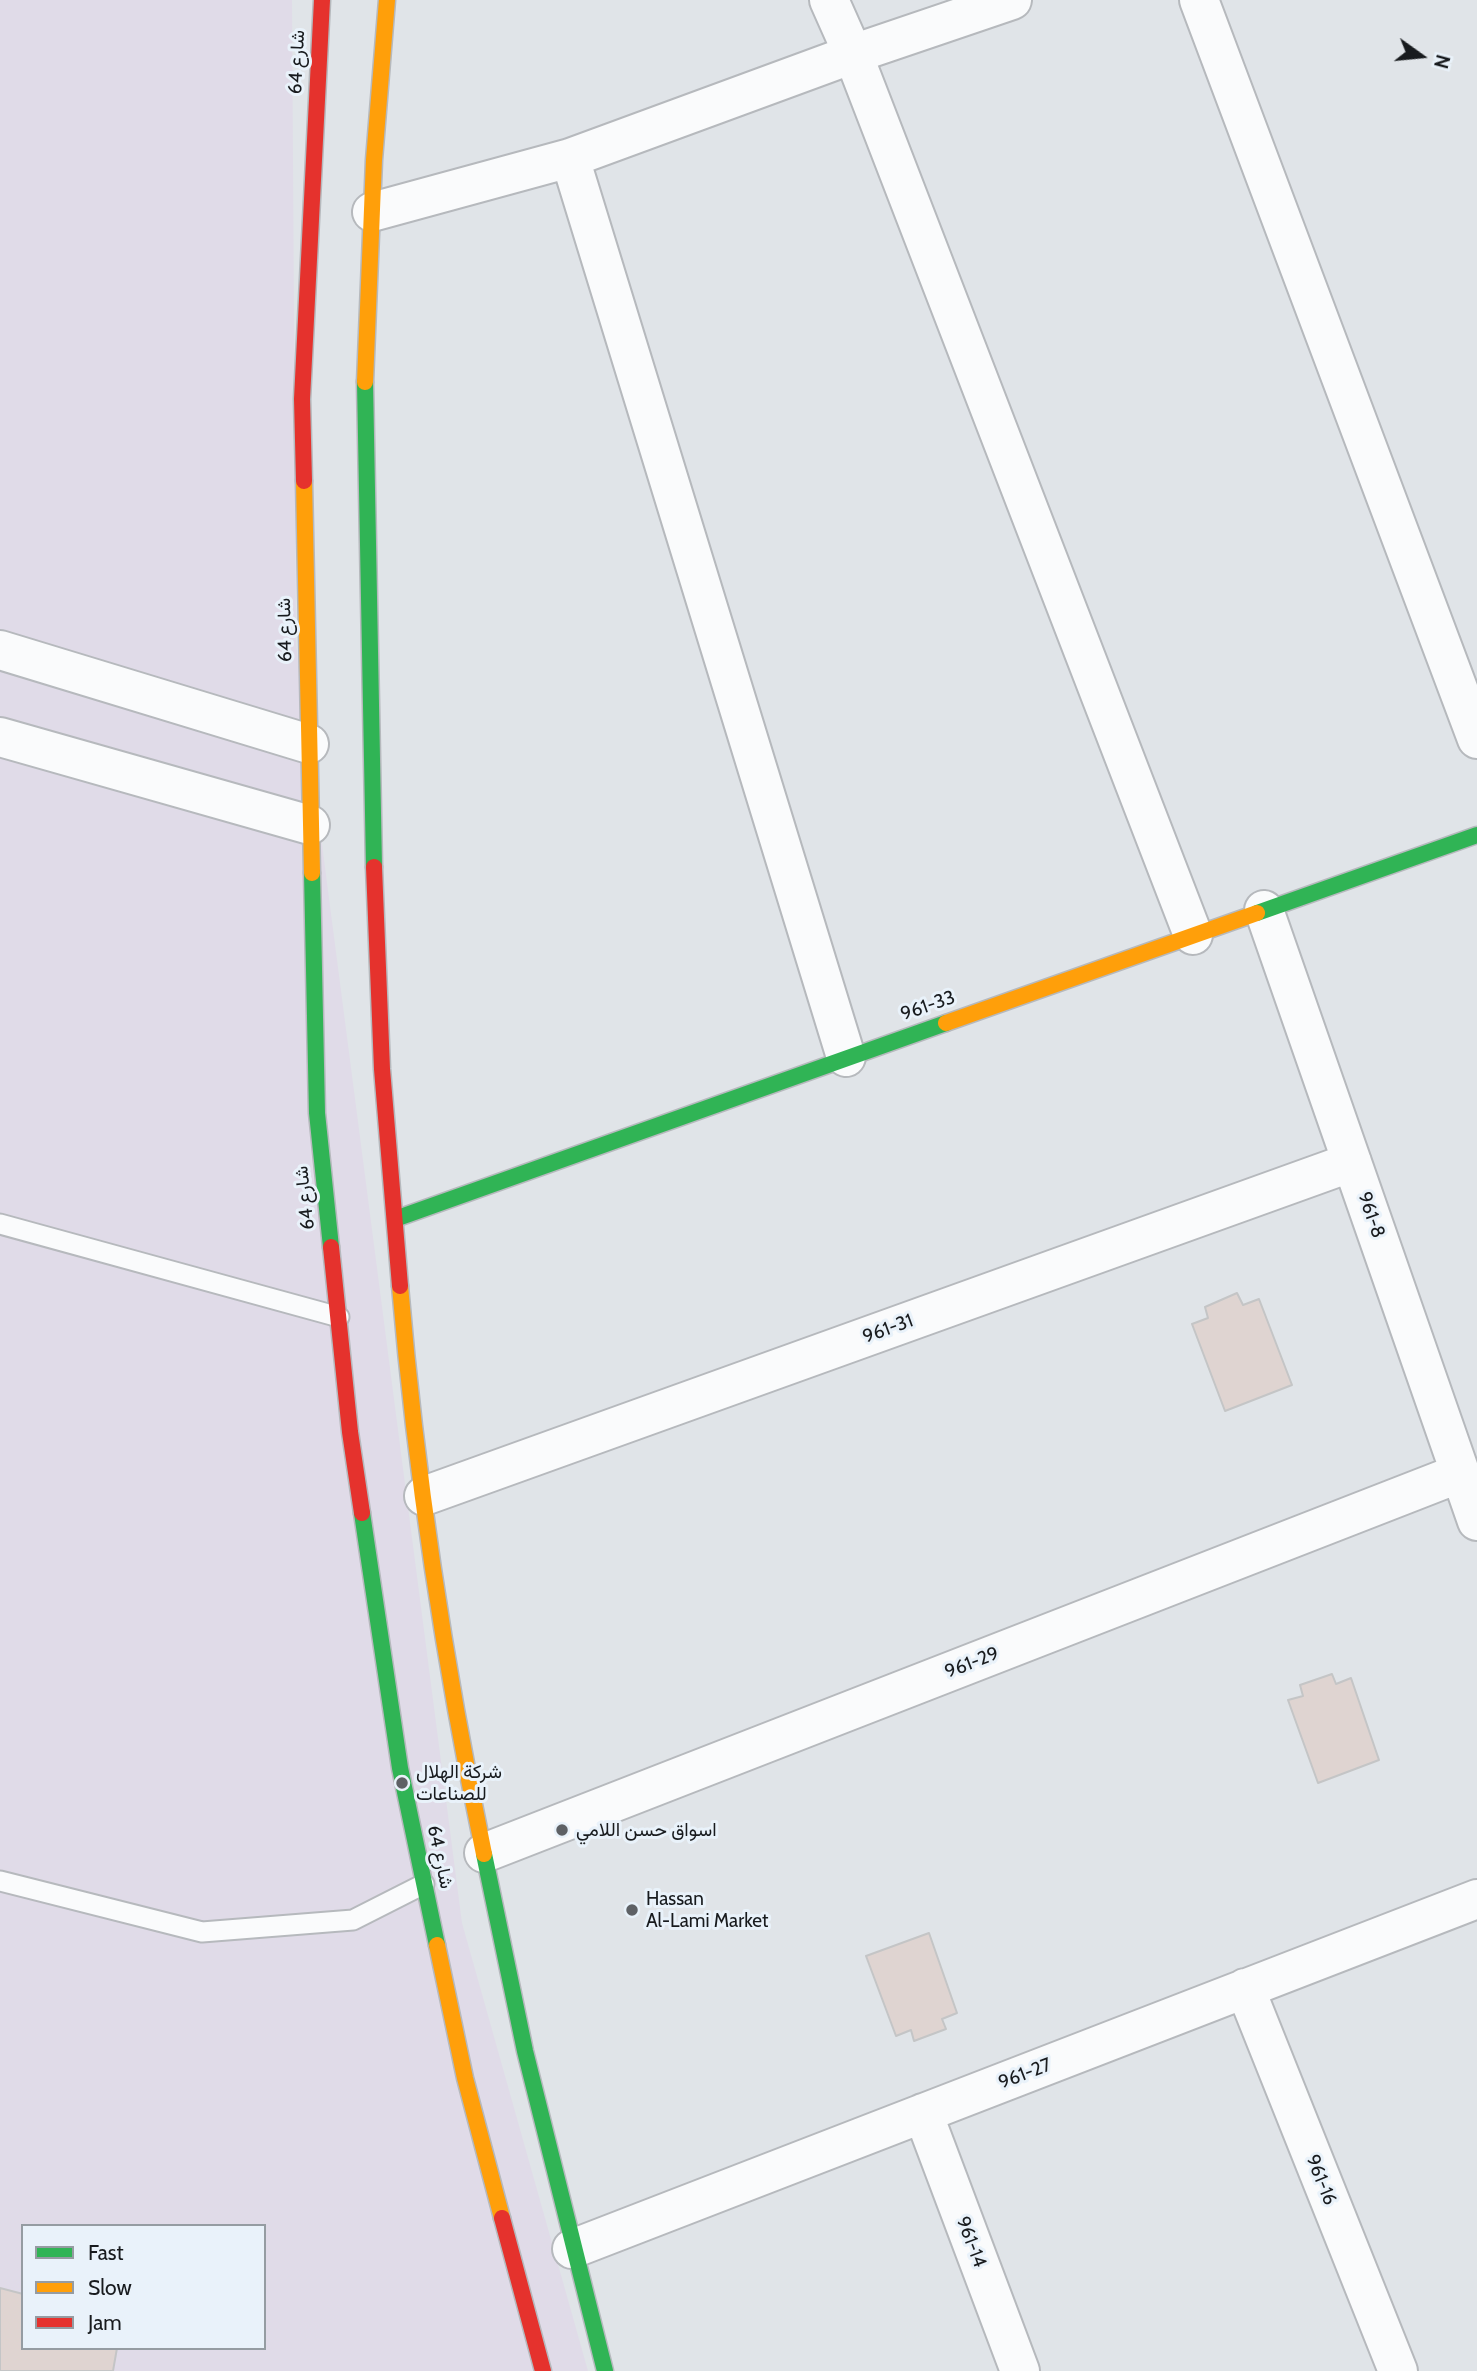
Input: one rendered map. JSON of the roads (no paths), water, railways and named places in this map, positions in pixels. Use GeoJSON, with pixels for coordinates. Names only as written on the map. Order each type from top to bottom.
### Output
{"type":"FeatureCollection","features":[{"type":"Feature","properties":{"kind":"main road","name":"شارع 64"},"geometry":{"type":"LineString","coordinates":[[321,0],[302,398],[317,1113],[350,1432],[400,1768],[465,2078],[543,2371]]}},
{"type":"Feature","properties":{"kind":"main road"},"geometry":{"type":"LineString","coordinates":[[387,0],[372,212],[365,391],[370,748],[382,1069],[410,1406],[462,1749],[525,2051],[572,2249],[605,2371]]}},
{"type":"Feature","properties":{"kind":"main road","name":"961-33"},"geometry":{"type":"LineString","coordinates":[[395,1219],[1477,835]]}},
{"type":"Feature","properties":{"kind":"street"},"geometry":{"type":"LineString","coordinates":[[829,0],[853,54],[1193,935]]}},
{"type":"Feature","properties":{"kind":"street"},"geometry":{"type":"LineString","coordinates":[[372,212],[570,158],[853,54],[1012,0]]}},
{"type":"Feature","properties":{"kind":"street"},"geometry":{"type":"LineString","coordinates":[[1199,0],[1477,739]]}},
{"type":"Feature","properties":{"kind":"street"},"geometry":{"type":"LineString","coordinates":[[570,158],[846,1057]]}},
{"type":"Feature","properties":{"kind":"street"},"geometry":{"type":"LineString","coordinates":[[0,650],[309,744]]}},
{"type":"Feature","properties":{"kind":"street"},"geometry":{"type":"LineString","coordinates":[[0,737],[310,825]]}},
{"type":"Feature","properties":{"kind":"street","name":"961-8"},"geometry":{"type":"LineString","coordinates":[[1264,909],[1477,1521]]}},
{"type":"Feature","properties":{"kind":"street","name":"961-31"},"geometry":{"type":"LineString","coordinates":[[424,1496],[1352,1162]]}},
{"type":"Feature","properties":{"kind":"street","name":"961-29"},"geometry":{"type":"LineString","coordinates":[[484,1853],[1460,1474]]}},
{"type":"Feature","properties":{"kind":"street","name":"961-27"},"geometry":{"type":"LineString","coordinates":[[572,2249],[1477,1899]]}},
{"type":"Feature","properties":{"kind":"street","name":"961-16"},"geometry":{"type":"LineString","coordinates":[[1245,1988],[1398,2371]]}},
{"type":"Feature","properties":{"kind":"street","name":"961-14"},"geometry":{"type":"LineString","coordinates":[[923,2113],[1020,2371]]}},
{"type":"Feature","properties":{"kind":"lane"},"geometry":{"type":"LineString","coordinates":[[0,1224],[339,1317]]}},
{"type":"Feature","properties":{"kind":"lane"},"geometry":{"type":"LineString","coordinates":[[0,1881],[202,1932],[353,1920],[424,1884]]}},
{"type":"Feature","properties":{"kind":"place","name":"شركة الهلال للصناعات"},"geometry":{"type":"Point","coordinates":[402,1783]}},
{"type":"Feature","properties":{"kind":"place","name":"اسواق حسن اللامي"},"geometry":{"type":"Point","coordinates":[562,1830]}},
{"type":"Feature","properties":{"kind":"place","name":"Hassan Al-Lami Market"},"geometry":{"type":"Point","coordinates":[632,1910]}}]}
